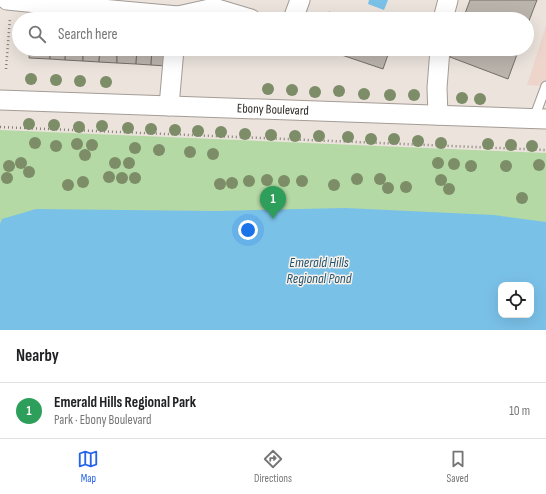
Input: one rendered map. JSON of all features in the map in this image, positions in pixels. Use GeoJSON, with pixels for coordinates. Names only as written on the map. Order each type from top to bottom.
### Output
{"type":"FeatureCollection","features":[{"type":"Feature","properties":{"kind":"street"},"geometry":{"type":"LineString","coordinates":[[9,0],[58,2],[138,12]]}},
{"type":"Feature","properties":{"kind":"street"},"geometry":{"type":"LineString","coordinates":[[296,12],[300,0]]}},
{"type":"Feature","properties":{"kind":"street"},"geometry":{"type":"LineString","coordinates":[[445,12],[448,0]]}},
{"type":"Feature","properties":{"kind":"street"},"geometry":{"type":"LineString","coordinates":[[198,12],[214,8],[227,12]]}},
{"type":"Feature","properties":{"kind":"street"},"geometry":{"type":"LineString","coordinates":[[168,106],[173,56]]}},
{"type":"Feature","properties":{"kind":"street"},"geometry":{"type":"LineString","coordinates":[[438,114],[440,56]]}},
{"type":"Feature","properties":{"kind":"street","name":"Ebony Boulevard"},"geometry":{"type":"LineString","coordinates":[[0,100],[540,118]]}},
{"type":"Feature","properties":{"kind":"lane"},"geometry":{"type":"LineString","coordinates":[[540,118],[546,86]]}},
{"type":"Feature","properties":{"kind":"path"},"geometry":{"type":"LineString","coordinates":[[6,70],[9,0]]}},
{"type":"Feature","properties":{"kind":"path"},"geometry":{"type":"LineString","coordinates":[[0,127],[546,150]]}},
{"type":"Feature","properties":{"kind":"shaded area"},"geometry":{"type":"Polygon","coordinates":[[[546,26],[546,86],[527,85],[546,26]]]}},
{"type":"Feature","properties":{"kind":"green space","name":"Emerald Hills Regional Pond"},"geometry":{"type":"Polygon","coordinates":[[[0,130],[546,153],[546,330],[0,330],[0,130]]]}},
{"type":"Feature","properties":{"kind":"water"},"geometry":{"type":"Polygon","coordinates":[[[369,0],[388,0],[384,10],[368,4],[369,0]]]}},
{"type":"Feature","properties":{"kind":"water","name":"Emerald Hills Regional Pond"},"geometry":{"type":"Polygon","coordinates":[[[345,208],[494,215],[546,222],[546,330],[0,330],[0,224],[2,219],[36,209],[215,211],[345,208]]]}},
{"type":"Feature","properties":{"kind":"building"},"geometry":{"type":"Polygon","coordinates":[[[470,0],[537,0],[532,12],[466,12],[470,0]]]}},
{"type":"Feature","properties":{"kind":"building"},"geometry":{"type":"Polygon","coordinates":[[[29,56],[50,56],[50,59],[29,58],[29,56]]]}},
{"type":"Feature","properties":{"kind":"building"},"geometry":{"type":"Polygon","coordinates":[[[50,56],[65,56],[65,60],[50,59],[50,56]]]}},
{"type":"Feature","properties":{"kind":"building"},"geometry":{"type":"Polygon","coordinates":[[[65,56],[83,56],[83,61],[65,60],[65,56]]]}},
{"type":"Feature","properties":{"kind":"building"},"geometry":{"type":"Polygon","coordinates":[[[83,56],[99,56],[99,62],[83,61],[83,56]]]}},
{"type":"Feature","properties":{"kind":"building"},"geometry":{"type":"Polygon","coordinates":[[[99,56],[117,56],[117,63],[99,62],[99,56]]]}},
{"type":"Feature","properties":{"kind":"building"},"geometry":{"type":"Polygon","coordinates":[[[117,56],[137,56],[136,64],[117,63],[117,56]]]}},
{"type":"Feature","properties":{"kind":"building"},"geometry":{"type":"Polygon","coordinates":[[[137,56],[152,56],[151,65],[136,64],[137,56]]]}},
{"type":"Feature","properties":{"kind":"building"},"geometry":{"type":"Polygon","coordinates":[[[152,56],[167,56],[166,66],[151,65],[152,56]]]}},
{"type":"Feature","properties":{"kind":"building"},"geometry":{"type":"Polygon","coordinates":[[[345,56],[388,56],[383,69],[345,56]]]}},
{"type":"Feature","properties":{"kind":"building"},"geometry":{"type":"Polygon","coordinates":[[[450,56],[516,56],[508,79],[450,56]]]}},
{"type":"Feature","properties":{"kind":"place","name":"Emerald Hills Regional Park"},"geometry":{"type":"Point","coordinates":[273,219]}}]}
